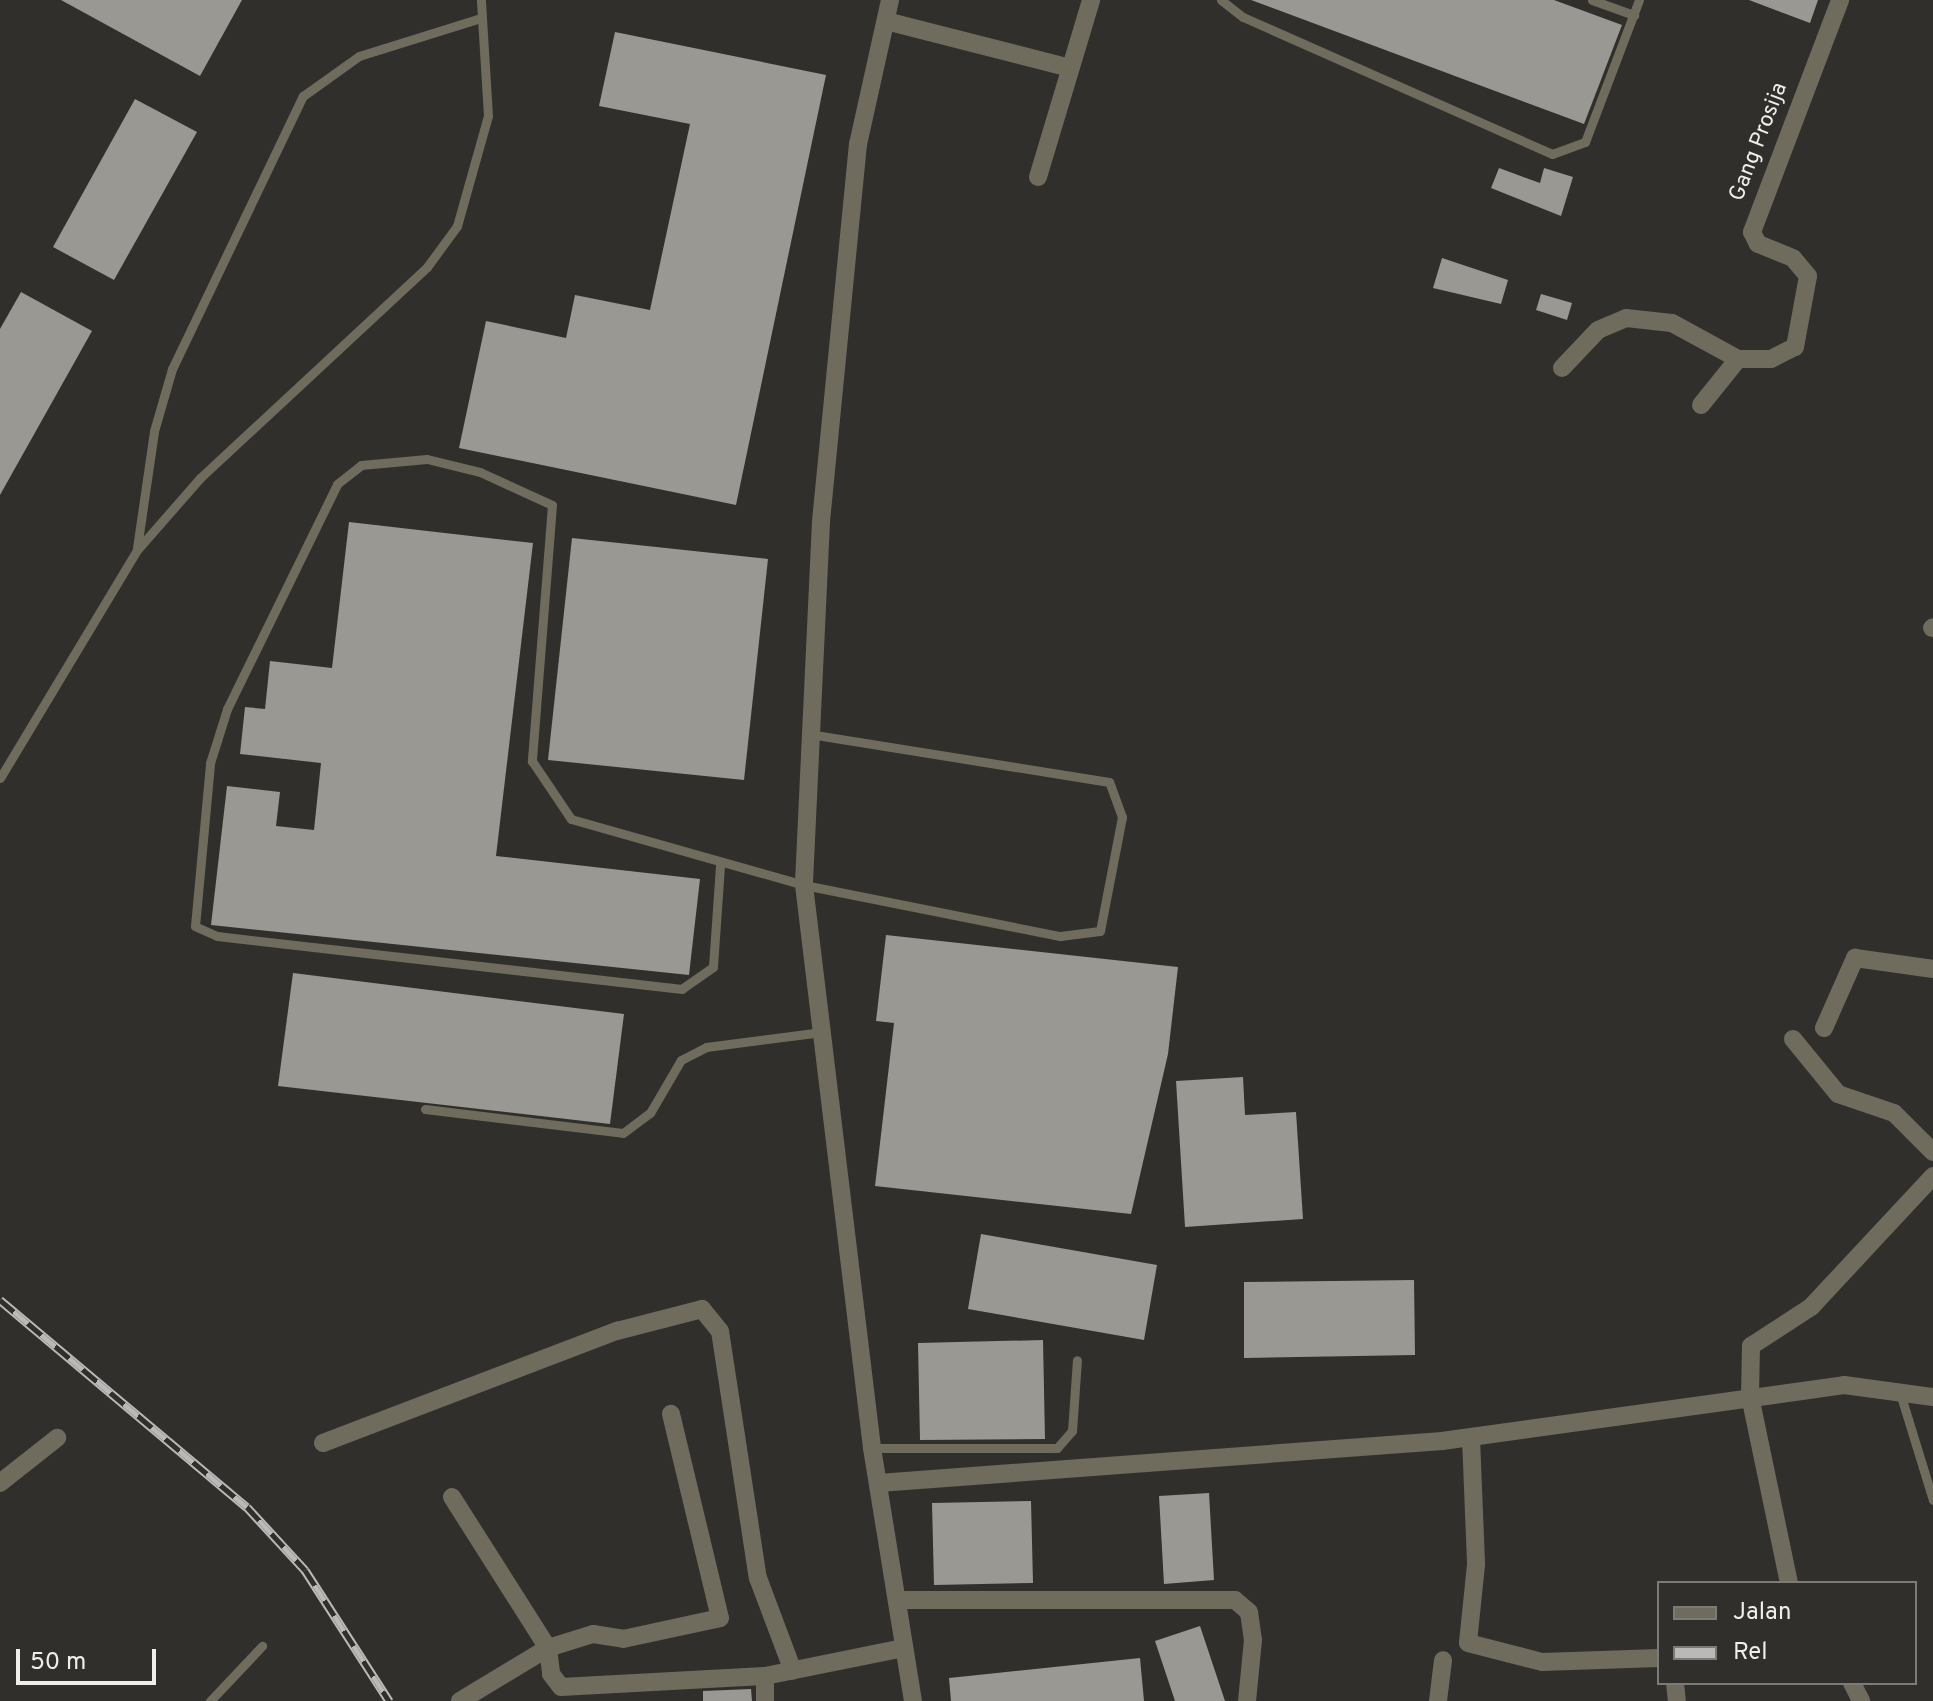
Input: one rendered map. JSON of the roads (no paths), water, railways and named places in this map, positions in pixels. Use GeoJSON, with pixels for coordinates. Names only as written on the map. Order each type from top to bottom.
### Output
{"type":"FeatureCollection","features":[{"type":"Feature","properties":{"kind":"street"},"geometry":{"type":"LineString","coordinates":[[890,0],[858,144],[821,522],[815,735],[804,885],[872,1448],[913,1701]]}},
{"type":"Feature","properties":{"kind":"street"},"geometry":{"type":"LineString","coordinates":[[1038,177],[1091,0]]}},
{"type":"Feature","properties":{"kind":"street","name":"Gang Prosija"},"geometry":{"type":"LineString","coordinates":[[1738,359],[1771,359],[1795,347],[1808,276],[1793,258],[1758,244],[1752,232],[1840,0]]}},
{"type":"Feature","properties":{"kind":"street"},"geometry":{"type":"LineString","coordinates":[[886,21],[1070,68]]}},
{"type":"Feature","properties":{"kind":"street"},"geometry":{"type":"LineString","coordinates":[[1562,368],[1598,330],[1626,318],[1672,323],[1738,359],[1701,405]]}},
{"type":"Feature","properties":{"kind":"street"},"geometry":{"type":"LineString","coordinates":[[1824,1028],[1855,958],[1933,969]]}},
{"type":"Feature","properties":{"kind":"street"},"geometry":{"type":"LineString","coordinates":[[1793,1039],[1838,1094],[1894,1113],[1933,1152]]}},
{"type":"Feature","properties":{"kind":"street"},"geometry":{"type":"LineString","coordinates":[[1789,1581],[1750,1397],[1751,1346],[1811,1307],[1933,1176]]}},
{"type":"Feature","properties":{"kind":"street"},"geometry":{"type":"LineString","coordinates":[[323,1443],[617,1331],[702,1309],[720,1331],[758,1578],[793,1671]]}},
{"type":"Feature","properties":{"kind":"street"},"geometry":{"type":"LineString","coordinates":[[879,1483],[1471,1438],[1844,1385],[1933,1397]]}},
{"type":"Feature","properties":{"kind":"street"},"geometry":{"type":"LineString","coordinates":[[460,1701],[548,1648],[593,1634],[623,1639],[720,1618],[671,1414]]}},
{"type":"Feature","properties":{"kind":"street"},"geometry":{"type":"LineString","coordinates":[[0,1483],[57,1438]]}},
{"type":"Feature","properties":{"kind":"street"},"geometry":{"type":"LineString","coordinates":[[1471,1438],[1476,1565],[1468,1643],[1542,1662],[1657,1658]]}},
{"type":"Feature","properties":{"kind":"street"},"geometry":{"type":"LineString","coordinates":[[452,1497],[548,1648],[553,1678],[574,1688],[765,1676],[904,1648]]}},
{"type":"Feature","properties":{"kind":"street"},"geometry":{"type":"LineString","coordinates":[[899,1600],[1235,1600],[1249,1612],[1253,1640],[1247,1701]]}},
{"type":"Feature","properties":{"kind":"street"},"geometry":{"type":"LineString","coordinates":[[1438,1701],[1443,1660]]}},
{"type":"Feature","properties":{"kind":"street"},"geometry":{"type":"LineString","coordinates":[[765,1676],[765,1701]]}},
{"type":"Feature","properties":{"kind":"lane"},"geometry":{"type":"LineString","coordinates":[[0,778],[137,550],[200,478],[427,267],[457,226],[488,116],[478,19],[481,0]]}},
{"type":"Feature","properties":{"kind":"lane"},"geometry":{"type":"LineString","coordinates":[[1221,0],[1243,17],[1552,154],[1585,142],[1639,0]]}},
{"type":"Feature","properties":{"kind":"lane"},"geometry":{"type":"LineString","coordinates":[[1592,0],[1634,15]]}},
{"type":"Feature","properties":{"kind":"lane"},"geometry":{"type":"LineString","coordinates":[[137,550],[154,431],[172,369],[303,96],[359,56],[478,19]]}},
{"type":"Feature","properties":{"kind":"lane"},"geometry":{"type":"LineString","coordinates":[[720,866],[713,967],[682,989],[217,936],[195,926],[210,763],[227,709],[337,484],[361,465],[427,459],[480,472],[552,505],[532,761],[571,819],[720,866],[804,885],[1060,936],[1092,936],[1100,931],[1122,817],[1116,791],[1094,777],[815,735]]}},
{"type":"Feature","properties":{"kind":"lane"},"geometry":{"type":"LineString","coordinates":[[425,1109],[623,1133],[645,1120],[681,1060],[738,1038],[822,1032]]}},
{"type":"Feature","properties":{"kind":"lane"},"geometry":{"type":"LineString","coordinates":[[872,1448],[1057,1448],[1072,1431],[1077,1360]]}},
{"type":"Feature","properties":{"kind":"lane"},"geometry":{"type":"LineString","coordinates":[[1900,1393],[1933,1500]]}},
{"type":"Feature","properties":{"kind":"lane"},"geometry":{"type":"LineString","coordinates":[[210,1701],[262,1646]]}},
{"type":"Feature","properties":{"kind":"railway"},"geometry":{"type":"LineString","coordinates":[[0,1300],[247,1507],[305,1570],[389,1701]]}}]}
